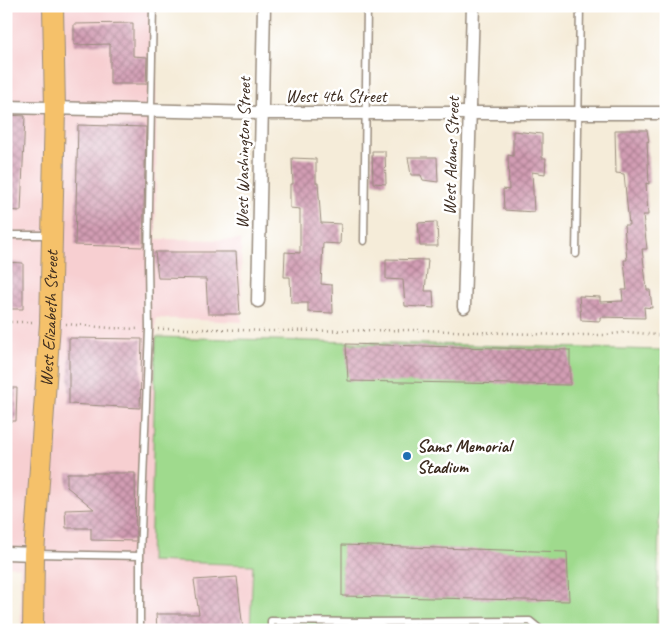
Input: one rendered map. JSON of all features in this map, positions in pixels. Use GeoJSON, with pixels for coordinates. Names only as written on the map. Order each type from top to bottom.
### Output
{"type":"FeatureCollection","features":[{"type":"Feature","properties":{"kind":"main road","name":"West Elizabeth Street"},"geometry":{"type":"LineString","coordinates":[[33,630],[34,554],[50,323],[55,109],[53,6]]}},
{"type":"Feature","properties":{"kind":"street","name":"West Washington Street"},"geometry":{"type":"LineString","coordinates":[[258,301],[264,6]]}},
{"type":"Feature","properties":{"kind":"street","name":"West Adams Street"},"geometry":{"type":"LineString","coordinates":[[464,307],[473,6]]}},
{"type":"Feature","properties":{"kind":"street","name":"West 4th Street"},"geometry":{"type":"LineString","coordinates":[[6,107],[261,114],[666,113]]}},
{"type":"Feature","properties":{"kind":"street"},"geometry":{"type":"LineString","coordinates":[[6,553],[34,554]]}},
{"type":"Feature","properties":{"kind":"lane"},"geometry":{"type":"LineString","coordinates":[[140,630],[140,556],[149,329],[148,261],[152,111],[152,6]]}},
{"type":"Feature","properties":{"kind":"lane"},"geometry":{"type":"LineString","coordinates":[[364,241],[367,6]]}},
{"type":"Feature","properties":{"kind":"lane"},"geometry":{"type":"LineString","coordinates":[[576,254],[580,6]]}},
{"type":"Feature","properties":{"kind":"lane"},"geometry":{"type":"LineString","coordinates":[[6,235],[52,235]]}},
{"type":"Feature","properties":{"kind":"lane"},"geometry":{"type":"LineString","coordinates":[[34,554],[140,556]]}},
{"type":"Feature","properties":{"kind":"lane"},"geometry":{"type":"LineString","coordinates":[[271,630],[271,622],[530,621],[541,630]]}},
{"type":"Feature","properties":{"kind":"lane"},"geometry":{"type":"LineString","coordinates":[[364,622],[364,630]]}},
{"type":"Feature","properties":{"kind":"path"},"geometry":{"type":"LineString","coordinates":[[6,322],[149,329],[263,331],[423,330],[578,335],[604,335],[629,332],[666,336]]}},
{"type":"Feature","properties":{"kind":"shaded area"},"geometry":{"type":"Polygon","coordinates":[[[6,6],[156,6],[156,239],[241,240],[242,322],[156,318],[150,561],[254,565],[250,630],[21,630],[20,567],[6,566],[6,6]]]}},
{"type":"Feature","properties":{"kind":"green space","name":"Sams Memorial Stadium"},"geometry":{"type":"Polygon","coordinates":[[[156,337],[662,350],[657,630],[250,630],[253,565],[150,561],[156,337]]]}},
{"type":"Feature","properties":{"kind":"building"},"geometry":{"type":"Polygon","coordinates":[[[133,23],[133,56],[147,57],[146,84],[110,84],[110,44],[74,45],[74,24],[133,23]]]}},
{"type":"Feature","properties":{"kind":"building"},"geometry":{"type":"Polygon","coordinates":[[[6,115],[25,116],[21,211],[6,210],[6,115]]]}},
{"type":"Feature","properties":{"kind":"building"},"geometry":{"type":"Polygon","coordinates":[[[78,125],[146,127],[143,247],[75,245],[78,125]]]}},
{"type":"Feature","properties":{"kind":"building"},"geometry":{"type":"Polygon","coordinates":[[[615,130],[647,130],[649,142],[647,141],[649,184],[646,183],[648,215],[643,215],[647,249],[642,249],[647,290],[650,290],[652,308],[644,307],[645,318],[600,317],[600,321],[581,320],[579,296],[600,297],[600,302],[623,301],[622,290],[627,290],[624,260],[627,260],[624,225],[629,225],[624,174],[616,173],[615,130]]]}},
{"type":"Feature","properties":{"kind":"building"},"geometry":{"type":"Polygon","coordinates":[[[513,131],[542,134],[542,158],[546,158],[545,174],[532,172],[534,212],[504,210],[503,189],[509,190],[508,155],[513,156],[513,131]]]}},
{"type":"Feature","properties":{"kind":"building"},"geometry":{"type":"Polygon","coordinates":[[[372,151],[385,151],[386,184],[373,183],[372,151]]]}},
{"type":"Feature","properties":{"kind":"building"},"geometry":{"type":"Polygon","coordinates":[[[408,157],[437,157],[438,182],[423,180],[421,175],[411,175],[408,157]]]}},
{"type":"Feature","properties":{"kind":"building"},"geometry":{"type":"Polygon","coordinates":[[[292,158],[316,159],[316,183],[318,183],[321,223],[341,224],[340,244],[323,243],[321,284],[332,285],[333,313],[308,312],[308,303],[291,303],[290,277],[284,277],[285,252],[300,253],[300,209],[290,208],[290,184],[293,184],[292,158]]]}},
{"type":"Feature","properties":{"kind":"building"},"geometry":{"type":"Polygon","coordinates":[[[437,222],[438,246],[420,246],[418,223],[437,222]]]}},
{"type":"Feature","properties":{"kind":"building"},"geometry":{"type":"Polygon","coordinates":[[[155,252],[236,252],[240,314],[208,314],[206,279],[158,278],[155,252]]]}},
{"type":"Feature","properties":{"kind":"building"},"geometry":{"type":"Polygon","coordinates":[[[386,259],[428,260],[425,291],[433,291],[434,308],[405,306],[403,280],[386,279],[386,259]]]}},
{"type":"Feature","properties":{"kind":"building"},"geometry":{"type":"Polygon","coordinates":[[[6,262],[23,263],[23,309],[6,309],[6,262]]]}},
{"type":"Feature","properties":{"kind":"building"},"geometry":{"type":"Polygon","coordinates":[[[69,338],[142,339],[140,408],[69,404],[69,338]]]}},
{"type":"Feature","properties":{"kind":"building"},"geometry":{"type":"Polygon","coordinates":[[[346,344],[570,350],[570,385],[348,381],[346,344]]]}},
{"type":"Feature","properties":{"kind":"building"},"geometry":{"type":"Polygon","coordinates":[[[6,388],[17,388],[16,421],[6,421],[6,388]]]}},
{"type":"Feature","properties":{"kind":"building"},"geometry":{"type":"Polygon","coordinates":[[[67,473],[135,473],[136,541],[91,540],[91,528],[66,528],[65,510],[94,509],[67,487],[67,473]]]}},
{"type":"Feature","properties":{"kind":"building"},"geometry":{"type":"Polygon","coordinates":[[[342,545],[567,552],[569,601],[342,596],[342,545]]]}},
{"type":"Feature","properties":{"kind":"building"},"geometry":{"type":"Polygon","coordinates":[[[237,577],[243,630],[157,630],[156,614],[199,614],[194,580],[237,577]]]}},
{"type":"Feature","properties":{"kind":"place","name":"Sams Memorial Stadium"},"geometry":{"type":"Point","coordinates":[407,456]}}]}
